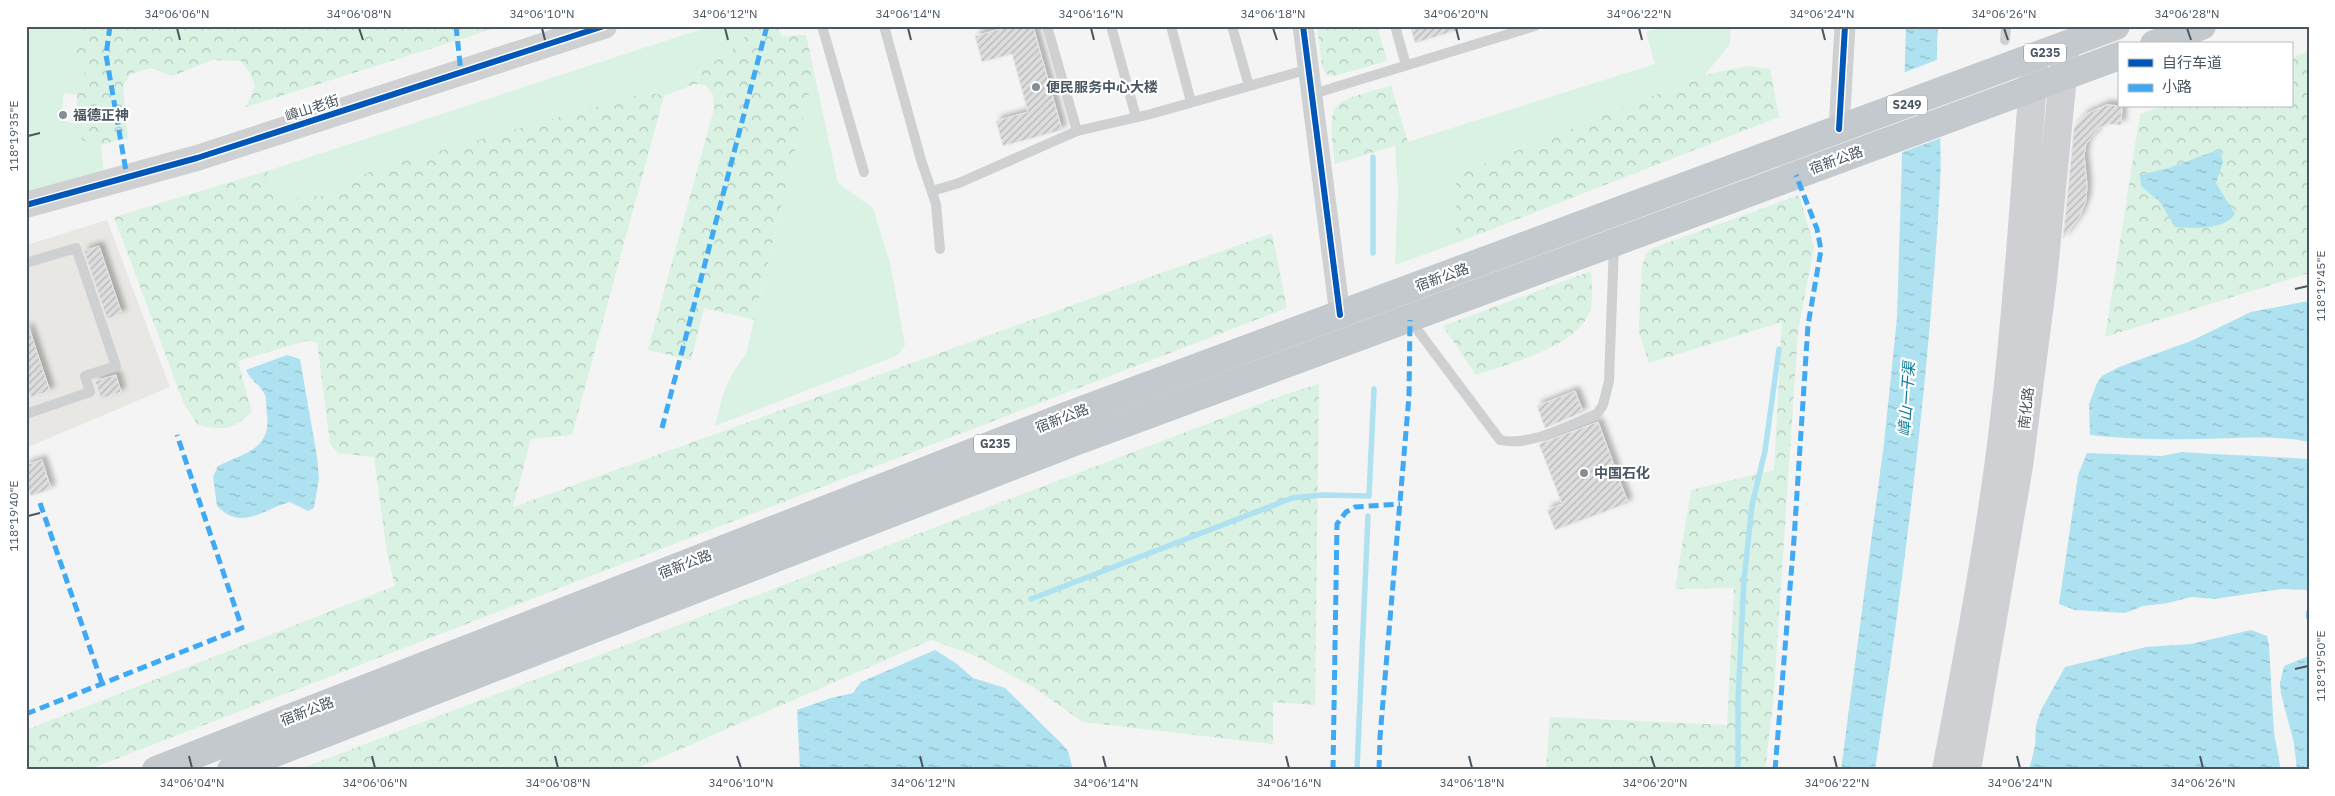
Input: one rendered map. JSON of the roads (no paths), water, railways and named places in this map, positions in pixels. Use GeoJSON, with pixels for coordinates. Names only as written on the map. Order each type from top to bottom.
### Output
{"type":"FeatureCollection","features":[{"type":"Feature","properties":{"kind":"highway","name":"G235"},"geometry":{"type":"LineString","coordinates":[[1974,80],[2034,58],[2067,35],[2116,26]]}},
{"type":"Feature","properties":{"kind":"highway"},"geometry":{"type":"LineString","coordinates":[[2159,42],[2202,26]]}},
{"type":"Feature","properties":{"kind":"highway","name":"G235"},"geometry":{"type":"LineString","coordinates":[[1983,107],[2118,56]]}},
{"type":"Feature","properties":{"kind":"highway","name":"宿新公路"},"geometry":{"type":"LineString","coordinates":[[156,770],[1063,418],[1974,80]]}},
{"type":"Feature","properties":{"kind":"highway","name":"宿新公路"},"geometry":{"type":"LineString","coordinates":[[232,770],[1072,443],[1410,320],[1983,107]]}},
{"type":"Feature","properties":{"kind":"main road","name":"南化路"},"geometry":{"type":"LineString","coordinates":[[1967,770],[2019,466],[2043,280],[2067,35]]}},
{"type":"Feature","properties":{"kind":"main road","name":"南化路"},"geometry":{"type":"LineString","coordinates":[[1946,770],[1998,469],[2019,283],[2034,58]]}},
{"type":"Feature","properties":{"kind":"street","name":"嶂山老街"},"geometry":{"type":"LineString","coordinates":[[26,205],[197,158],[604,26]]}},
{"type":"Feature","properties":{"kind":"street"},"geometry":{"type":"LineString","coordinates":[[1303,26],[1340,314]]}},
{"type":"Feature","properties":{"kind":"street"},"geometry":{"type":"LineString","coordinates":[[1839,129],[1845,26]]}},
{"type":"Feature","properties":{"kind":"lane"},"geometry":{"type":"LineString","coordinates":[[822,26],[864,172]]}},
{"type":"Feature","properties":{"kind":"lane"},"geometry":{"type":"LineString","coordinates":[[884,26],[921,160],[936,204],[940,248]]}},
{"type":"Feature","properties":{"kind":"lane"},"geometry":{"type":"LineString","coordinates":[[1047,26],[1077,131]]}},
{"type":"Feature","properties":{"kind":"lane"},"geometry":{"type":"LineString","coordinates":[[1111,26],[1136,117]]}},
{"type":"Feature","properties":{"kind":"lane"},"geometry":{"type":"LineString","coordinates":[[1171,26],[1191,102]]}},
{"type":"Feature","properties":{"kind":"lane"},"geometry":{"type":"LineString","coordinates":[[1232,26],[1249,86]]}},
{"type":"Feature","properties":{"kind":"lane"},"geometry":{"type":"LineString","coordinates":[[1395,26],[1406,66]]}},
{"type":"Feature","properties":{"kind":"lane"},"geometry":{"type":"LineString","coordinates":[[1313,94],[1535,26]]}},
{"type":"Feature","properties":{"kind":"lane"},"geometry":{"type":"LineString","coordinates":[[2005,40],[2006,26]]}},
{"type":"Feature","properties":{"kind":"lane"},"geometry":{"type":"LineString","coordinates":[[932,192],[959,183],[1077,131],[1136,117],[1309,68]]}},
{"type":"Feature","properties":{"kind":"lane"},"geometry":{"type":"LineString","coordinates":[[1410,320],[1500,440],[1510,442],[1531,439],[1597,414],[1603,405],[1609,381],[1614,243]]}},
{"type":"Feature","properties":{"kind":"lane"},"geometry":{"type":"LineString","coordinates":[[26,263],[76,248],[116,366],[85,376],[90,392],[26,414]]}},
{"type":"Feature","properties":{"kind":"water","name":"嶂山一干渠"},"geometry":{"type":"Polygon","coordinates":[[[1906,26],[1938,26],[1937,66],[1941,165],[1929,332],[1896,624],[1875,770],[1841,770],[1884,443],[1897,318],[1906,26]]]}},
{"type":"Feature","properties":{"kind":"water"},"geometry":{"type":"Polygon","coordinates":[[[2220,149],[2223,162],[2216,183],[2235,214],[2230,219],[2215,226],[2199,228],[2175,227],[2160,202],[2141,186],[2140,175],[2169,168],[2220,149]]]}},
{"type":"Feature","properties":{"kind":"water"},"geometry":{"type":"Polygon","coordinates":[[[2309,301],[2309,442],[2280,438],[2155,439],[2090,435],[2089,404],[2097,383],[2102,376],[2119,367],[2191,341],[2251,312],[2309,301]]]}},
{"type":"Feature","properties":{"kind":"water"},"geometry":{"type":"Polygon","coordinates":[[[287,355],[300,359],[319,478],[314,508],[308,511],[290,502],[244,518],[226,514],[217,506],[213,477],[218,466],[254,449],[265,436],[267,427],[265,395],[246,370],[287,355]]]}},
{"type":"Feature","properties":{"kind":"water"},"geometry":{"type":"Polygon","coordinates":[[[2182,452],[2309,459],[2309,590],[2282,589],[2214,599],[2191,597],[2168,603],[2143,606],[2125,613],[2075,610],[2059,604],[2078,475],[2087,453],[2162,456],[2182,452]]]}},
{"type":"Feature","properties":{"kind":"water"},"geometry":{"type":"Polygon","coordinates":[[[2251,630],[2267,636],[2269,645],[2274,733],[2281,770],[2029,770],[2035,746],[2036,725],[2041,710],[2065,667],[2146,647],[2191,644],[2251,630]]]}},
{"type":"Feature","properties":{"kind":"water"},"geometry":{"type":"Polygon","coordinates":[[[935,650],[957,664],[973,678],[1005,688],[1068,751],[1073,770],[800,770],[797,710],[831,698],[853,693],[861,682],[935,650]]]}},
{"type":"Feature","properties":{"kind":"water"},"geometry":{"type":"Polygon","coordinates":[[[2309,656],[2309,770],[2297,770],[2294,743],[2281,694],[2280,683],[2284,666],[2309,656]]]}},
{"type":"Feature","properties":{"kind":"waterway"},"geometry":{"type":"LineString","coordinates":[[1373,157],[1373,253]]}},
{"type":"Feature","properties":{"kind":"waterway"},"geometry":{"type":"LineString","coordinates":[[1738,770],[1738,700],[1744,580],[1752,505],[1765,451],[1779,349]]}},
{"type":"Feature","properties":{"kind":"waterway"},"geometry":{"type":"LineString","coordinates":[[1031,599],[1292,498],[1322,495],[1369,496],[1374,389]]}},
{"type":"Feature","properties":{"kind":"waterway"},"geometry":{"type":"LineString","coordinates":[[1357,770],[1368,516]]}},
{"type":"Feature","properties":{"kind":"place","name":"便民服务中心大楼"},"geometry":{"type":"Point","coordinates":[1036,87]}},
{"type":"Feature","properties":{"kind":"place","name":"福德正神"},"geometry":{"type":"Point","coordinates":[63,115]}},
{"type":"Feature","properties":{"kind":"place","name":"中国石化"},"geometry":{"type":"Point","coordinates":[1584,473]}}]}
